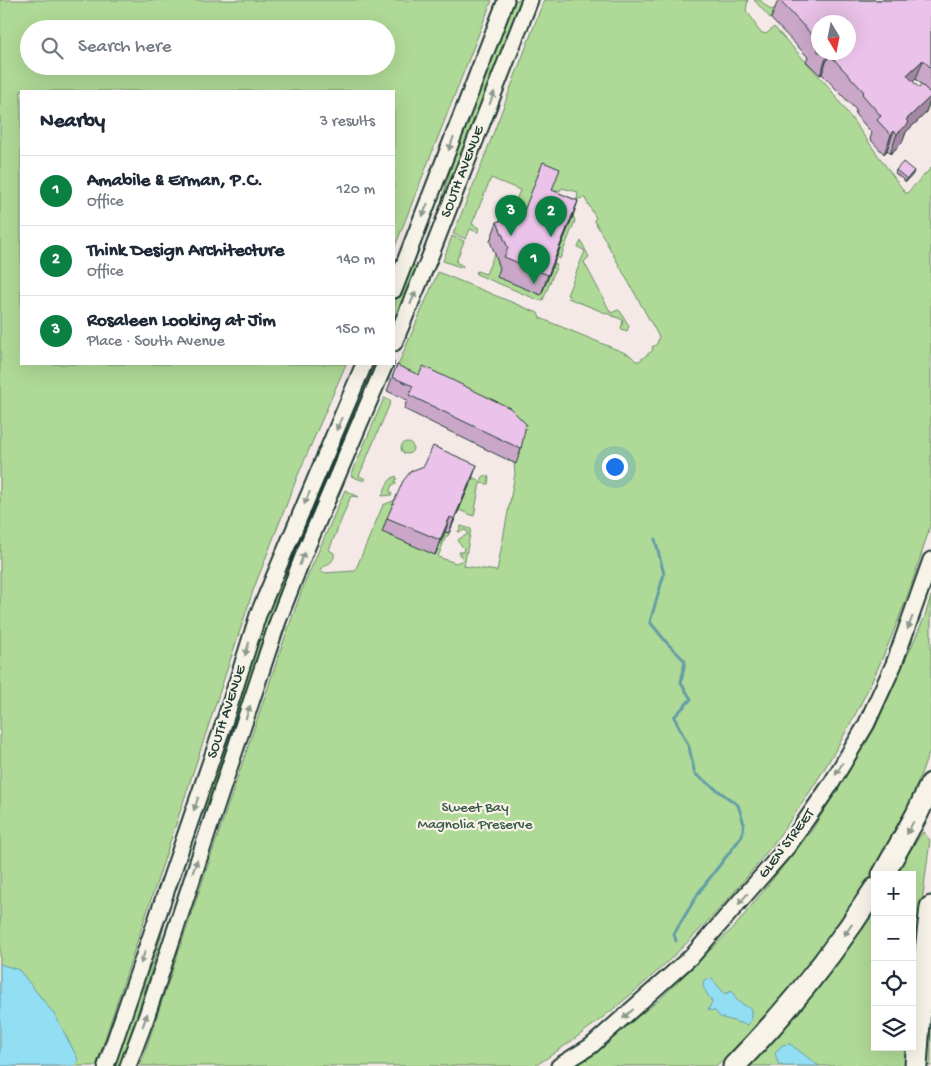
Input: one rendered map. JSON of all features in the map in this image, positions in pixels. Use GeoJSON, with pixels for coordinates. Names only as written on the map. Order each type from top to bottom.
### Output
{"type":"FeatureCollection","features":[{"type":"Feature","properties":{"kind":"highway"},"geometry":{"type":"LineString","coordinates":[[885,871],[918,814],[931,784]]}},
{"type":"Feature","properties":{"kind":"highway"},"geometry":{"type":"LineString","coordinates":[[734,1066],[768,1030],[812,978],[843,937],[871,895]]}},
{"type":"Feature","properties":{"kind":"highway"},"geometry":{"type":"LineString","coordinates":[[916,1066],[921,987],[931,907]]}},
{"type":"Feature","properties":{"kind":"street","name":"SOUTH AVENUE"},"geometry":{"type":"LineString","coordinates":[[395,287],[506,0]]}},
{"type":"Feature","properties":{"kind":"street","name":"SOUTH AVENUE"},"geometry":{"type":"LineString","coordinates":[[395,341],[431,254],[530,0]]}},
{"type":"Feature","properties":{"kind":"street","name":"SOUTH AVENUE"},"geometry":{"type":"LineString","coordinates":[[106,1066],[224,723],[258,615],[364,365]]}},
{"type":"Feature","properties":{"kind":"street","name":"SOUTH AVENUE"},"geometry":{"type":"LineString","coordinates":[[128,1066],[146,1018],[278,622],[304,554],[385,365]]}},
{"type":"Feature","properties":{"kind":"street","name":"GLEN STREET"},"geometry":{"type":"LineString","coordinates":[[559,1066],[591,1046],[693,955],[788,846],[831,784],[866,724],[894,664],[931,560]]}},
{"type":"Feature","properties":{"kind":"green space"},"geometry":{"type":"Polygon","coordinates":[[[0,0],[492,0],[395,246],[395,90],[20,90],[20,365],[346,365],[298,475],[254,588],[96,1066],[0,1066],[0,0]]]}},
{"type":"Feature","properties":{"kind":"green space"},"geometry":{"type":"Polygon","coordinates":[[[514,0],[522,0],[444,204],[441,203],[452,164],[514,0]]]}},
{"type":"Feature","properties":{"kind":"green space","name":"Sweet Bay Magnolia Preserve"},"geometry":{"type":"Polygon","coordinates":[[[544,0],[748,0],[746,10],[758,29],[766,34],[774,27],[828,86],[906,194],[931,168],[931,519],[927,538],[904,605],[868,690],[833,754],[794,815],[750,873],[702,927],[650,978],[594,1024],[535,1066],[140,1066],[285,637],[303,587],[345,490],[359,497],[351,496],[329,550],[334,553],[334,558],[320,569],[323,573],[355,571],[383,505],[397,497],[435,554],[445,532],[449,533],[438,557],[456,563],[463,560],[459,552],[463,552],[464,548],[458,542],[459,539],[468,534],[466,530],[458,532],[461,526],[471,529],[464,566],[497,571],[515,474],[514,463],[392,379],[438,272],[538,313],[540,318],[630,355],[636,361],[639,361],[653,350],[652,347],[657,344],[659,337],[594,220],[596,218],[584,197],[577,200],[578,192],[562,188],[560,191],[536,182],[516,230],[506,226],[520,190],[491,178],[472,224],[479,228],[479,231],[470,229],[466,239],[453,234],[544,0]]]}},
{"type":"Feature","properties":{"kind":"green space"},"geometry":{"type":"Polygon","coordinates":[[[754,0],[760,0],[771,10],[778,7],[782,9],[771,19],[754,0]]]}},
{"type":"Feature","properties":{"kind":"green space"},"geometry":{"type":"Polygon","coordinates":[[[573,215],[575,221],[560,259],[556,257],[573,215]]]}},
{"type":"Feature","properties":{"kind":"green space"},"geometry":{"type":"Polygon","coordinates":[[[452,236],[464,241],[456,262],[463,266],[463,268],[443,261],[452,236]]]}},
{"type":"Feature","properties":{"kind":"green space"},"geometry":{"type":"Polygon","coordinates":[[[581,241],[589,257],[584,262],[611,313],[620,311],[629,326],[627,331],[621,329],[623,320],[568,298],[569,296],[567,295],[585,251],[578,247],[581,241]]]}},
{"type":"Feature","properties":{"kind":"green space"},"geometry":{"type":"Polygon","coordinates":[[[508,250],[557,265],[543,300],[538,300],[476,274],[477,271],[486,274],[494,255],[508,250]]]}},
{"type":"Feature","properties":{"kind":"green space"},"geometry":{"type":"Polygon","coordinates":[[[412,265],[417,267],[395,319],[395,305],[404,279],[412,265]]]}},
{"type":"Feature","properties":{"kind":"green space"},"geometry":{"type":"Polygon","coordinates":[[[384,398],[391,401],[359,476],[366,479],[364,481],[351,476],[384,398]]]}},
{"type":"Feature","properties":{"kind":"green space"},"geometry":{"type":"Polygon","coordinates":[[[407,442],[413,448],[407,454],[401,448],[407,442]]]}},
{"type":"Feature","properties":{"kind":"green space"},"geometry":{"type":"Polygon","coordinates":[[[435,462],[481,481],[484,475],[489,477],[488,484],[480,483],[474,516],[459,510],[435,462]]]}},
{"type":"Feature","properties":{"kind":"green space"},"geometry":{"type":"Polygon","coordinates":[[[396,476],[396,484],[392,485],[390,490],[392,495],[382,496],[389,481],[396,476]]]}},
{"type":"Feature","properties":{"kind":"green space"},"geometry":{"type":"Polygon","coordinates":[[[321,482],[324,486],[278,596],[207,806],[203,814],[199,816],[272,592],[321,482]]]}},
{"type":"Feature","properties":{"kind":"green space"},"geometry":{"type":"Polygon","coordinates":[[[931,596],[931,748],[896,838],[876,871],[871,871],[871,880],[843,926],[772,1014],[716,1066],[573,1066],[590,1055],[659,1000],[736,925],[812,830],[875,728],[925,616],[931,596]]]}},
{"type":"Feature","properties":{"kind":"green space"},"geometry":{"type":"Polygon","coordinates":[[[923,832],[930,840],[916,949],[916,871],[896,871],[923,832]]]}},
{"type":"Feature","properties":{"kind":"green space"},"geometry":{"type":"Polygon","coordinates":[[[172,893],[155,959],[141,1002],[119,1066],[114,1066],[172,893]]]}},
{"type":"Feature","properties":{"kind":"green space"},"geometry":{"type":"Polygon","coordinates":[[[871,908],[871,1051],[907,1051],[905,1066],[748,1066],[783,1027],[846,945],[871,908]]]}},
{"type":"Feature","properties":{"kind":"green space"},"geometry":{"type":"Polygon","coordinates":[[[931,958],[931,1066],[921,1066],[931,958]]]}},
{"type":"Feature","properties":{"kind":"water"},"geometry":{"type":"Polygon","coordinates":[[[0,964],[19,970],[55,1015],[78,1059],[75,1066],[0,1066],[0,964]]]}},
{"type":"Feature","properties":{"kind":"water"},"geometry":{"type":"Polygon","coordinates":[[[711,978],[725,994],[732,991],[737,1001],[751,1009],[751,1019],[747,1025],[720,1017],[715,1011],[708,1010],[712,1002],[703,987],[704,980],[711,978]]]}},
{"type":"Feature","properties":{"kind":"water"},"geometry":{"type":"Polygon","coordinates":[[[790,1044],[819,1066],[783,1066],[778,1063],[775,1053],[782,1045],[790,1044]]]}},
{"type":"Feature","properties":{"kind":"building"},"geometry":{"type":"Polygon","coordinates":[[[779,0],[931,0],[931,68],[923,60],[907,75],[919,88],[922,85],[931,96],[906,120],[909,123],[897,134],[894,131],[891,135],[877,120],[881,116],[862,94],[864,92],[835,60],[856,60],[856,15],[811,15],[811,34],[779,0]]]}},
{"type":"Feature","properties":{"kind":"building"},"geometry":{"type":"Polygon","coordinates":[[[543,162],[560,169],[552,190],[578,201],[548,275],[504,257],[508,248],[497,222],[524,211],[543,162]]]}},
{"type":"Feature","properties":{"kind":"building"},"geometry":{"type":"Polygon","coordinates":[[[903,162],[914,171],[907,179],[896,170],[903,162]]]}},
{"type":"Feature","properties":{"kind":"building"},"geometry":{"type":"Polygon","coordinates":[[[397,365],[419,375],[423,366],[510,408],[526,424],[521,449],[409,395],[413,386],[392,377],[397,365]]]}},
{"type":"Feature","properties":{"kind":"building"},"geometry":{"type":"Polygon","coordinates":[[[433,446],[477,465],[454,519],[450,517],[440,540],[387,518],[403,481],[411,471],[424,466],[433,446]]]}},
{"type":"Feature","properties":{"kind":"waterway"},"geometry":{"type":"LineString","coordinates":[[655,539],[664,574],[650,622],[685,661],[681,683],[691,699],[674,717],[689,747],[695,774],[738,805],[744,824],[742,836],[699,892],[674,934],[676,941]]}},
{"type":"Feature","properties":{"kind":"place","name":"Rosaleen Looking at Jim"},"geometry":{"type":"Point","coordinates":[511,236]}},
{"type":"Feature","properties":{"kind":"place","name":"Think Design Architecture"},"geometry":{"type":"Point","coordinates":[551,237]}},
{"type":"Feature","properties":{"kind":"place","name":"Amabile & Erman, P.C."},"geometry":{"type":"Point","coordinates":[534,284]}}]}
